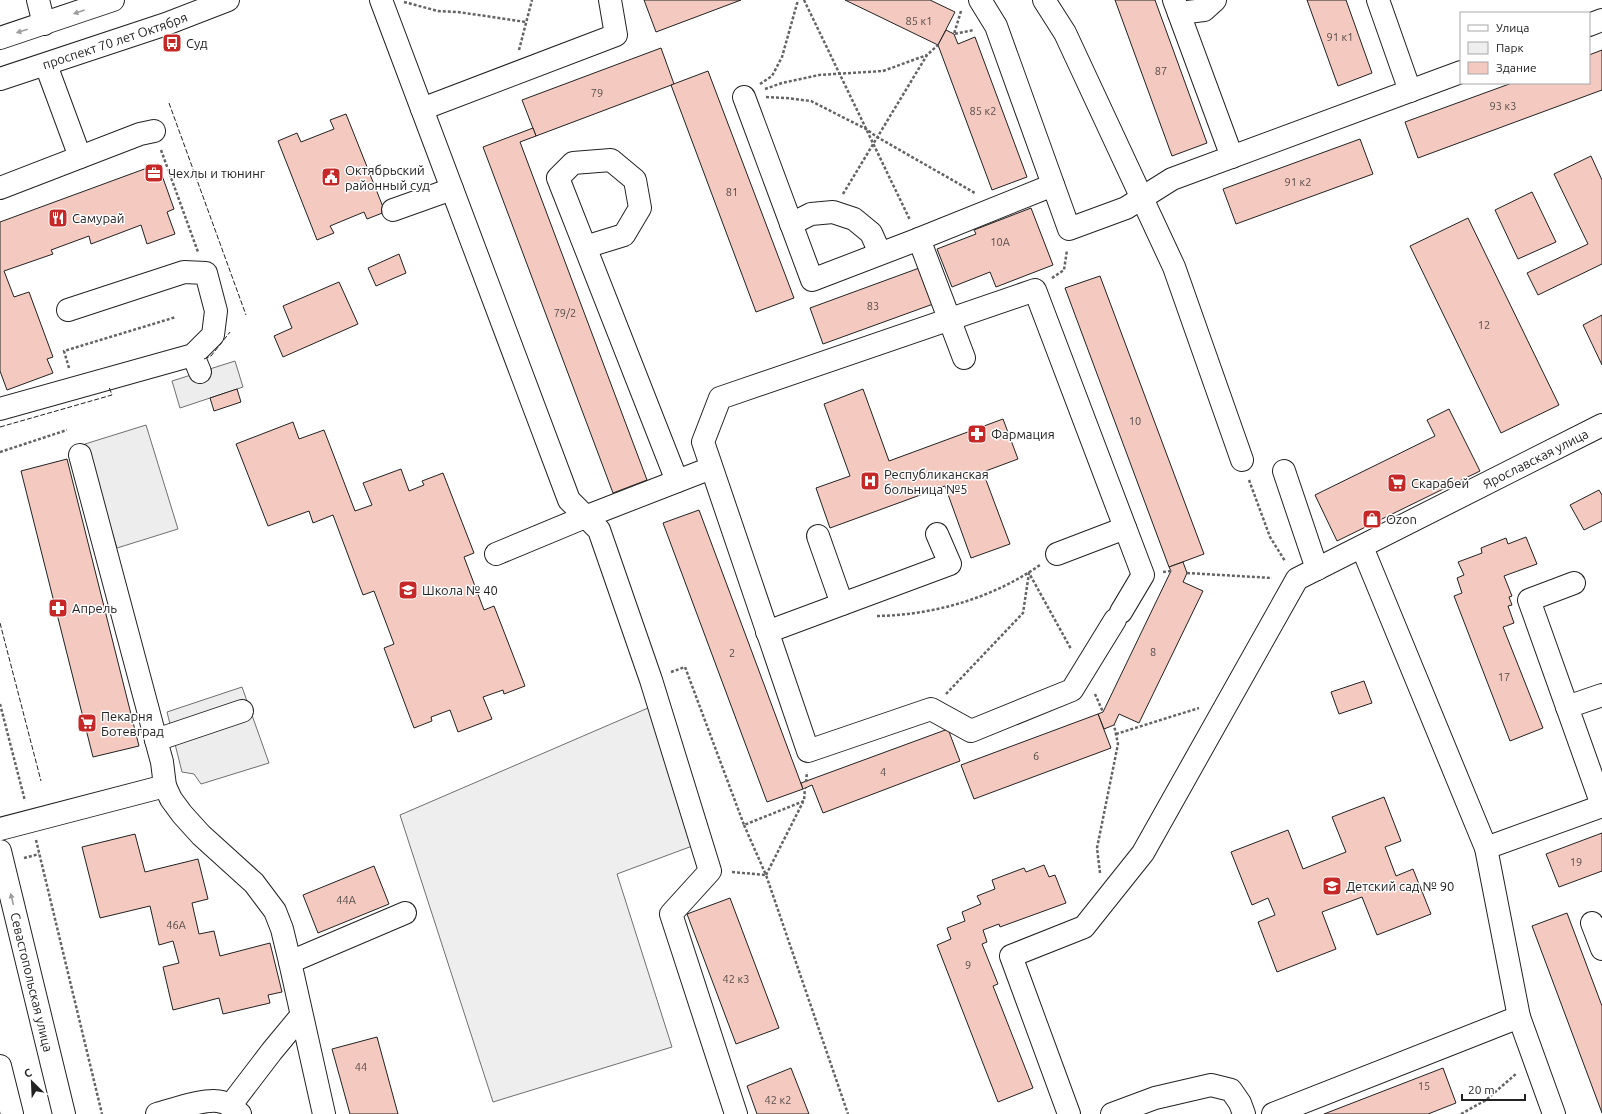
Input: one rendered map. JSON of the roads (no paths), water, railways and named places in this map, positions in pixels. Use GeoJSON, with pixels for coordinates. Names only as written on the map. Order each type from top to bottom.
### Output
{"type":"FeatureCollection","features":[{"type":"Feature","properties":{"kind":"main road"},"geometry":{"type":"LineString","coordinates":[[38,0],[44,24]]}},
{"type":"Feature","properties":{"kind":"main road"},"geometry":{"type":"LineString","coordinates":[[0,38],[113,0]]}},
{"type":"Feature","properties":{"kind":"main road","name":"проспект 70 лет Октября"},"geometry":{"type":"LineString","coordinates":[[0,79],[166,24],[228,0]]}},
{"type":"Feature","properties":{"kind":"main road"},"geometry":{"type":"LineString","coordinates":[[381,0],[570,500],[599,530],[652,680],[710,871],[671,914],[736,1114]]}},
{"type":"Feature","properties":{"kind":"main road"},"geometry":{"type":"LineString","coordinates":[[422,109],[616,35],[610,0]]}},
{"type":"Feature","properties":{"kind":"main road"},"geometry":{"type":"LineString","coordinates":[[1044,0],[1065,33],[1174,267],[1242,460]]}},
{"type":"Feature","properties":{"kind":"main road"},"geometry":{"type":"LineString","coordinates":[[1215,0],[1204,10],[1177,6],[1232,157]]}},
{"type":"Feature","properties":{"kind":"main road"},"geometry":{"type":"LineString","coordinates":[[1378,0],[1410,91]]}},
{"type":"Feature","properties":{"kind":"main road"},"geometry":{"type":"LineString","coordinates":[[971,3],[996,26],[1069,229],[1126,208],[1172,179],[1460,72]]}},
{"type":"Feature","properties":{"kind":"main road"},"geometry":{"type":"LineString","coordinates":[[1590,25],[1602,20]]}},
{"type":"Feature","properties":{"kind":"main road"},"geometry":{"type":"LineString","coordinates":[[46,65],[80,157]]}},
{"type":"Feature","properties":{"kind":"main road"},"geometry":{"type":"LineString","coordinates":[[744,97],[812,280],[1053,185]]}},
{"type":"Feature","properties":{"kind":"main road"},"geometry":{"type":"LineString","coordinates":[[0,188],[80,157],[157,140]]}},
{"type":"Feature","properties":{"kind":"main road"},"geometry":{"type":"LineString","coordinates":[[393,210],[452,188]]}},
{"type":"Feature","properties":{"kind":"main road"},"geometry":{"type":"LineString","coordinates":[[791,224],[811,214],[833,212],[854,219],[871,233],[880,253]]}},
{"type":"Feature","properties":{"kind":"main road"},"geometry":{"type":"LineString","coordinates":[[919,239],[964,358]]}},
{"type":"Feature","properties":{"kind":"main road"},"geometry":{"type":"LineString","coordinates":[[585,247],[677,481]]}},
{"type":"Feature","properties":{"kind":"main road"},"geometry":{"type":"LineString","coordinates":[[0,409],[196,363],[213,335],[216,311],[206,273],[184,272],[68,310]]}},
{"type":"Feature","properties":{"kind":"main road"},"geometry":{"type":"LineString","coordinates":[[1035,290],[1143,575],[1072,690],[971,731],[931,709],[808,751],[703,442],[720,398],[949,320],[1035,290]]}},
{"type":"Feature","properties":{"kind":"main road","name":"Ярославская улица"},"geometry":{"type":"LineString","coordinates":[[1069,1114],[1011,956],[1084,927],[1143,853],[1297,579],[1602,425]]}},
{"type":"Feature","properties":{"kind":"main road"},"geometry":{"type":"LineString","coordinates":[[80,455],[162,762],[165,786],[182,814],[202,835],[254,883],[275,911],[282,929],[290,962],[324,1114]]}},
{"type":"Feature","properties":{"kind":"main road"},"geometry":{"type":"LineString","coordinates":[[496,554],[585,517],[711,468]]}},
{"type":"Feature","properties":{"kind":"main road"},"geometry":{"type":"LineString","coordinates":[[1284,471],[1317,569]]}},
{"type":"Feature","properties":{"kind":"main road"},"geometry":{"type":"LineString","coordinates":[[1057,554],[1125,528]]}},
{"type":"Feature","properties":{"kind":"main road"},"geometry":{"type":"LineString","coordinates":[[767,632],[950,564],[937,534]]}},
{"type":"Feature","properties":{"kind":"main road"},"geometry":{"type":"LineString","coordinates":[[818,536],[842,604]]}},
{"type":"Feature","properties":{"kind":"main road"},"geometry":{"type":"LineString","coordinates":[[1362,547],[1486,848],[1519,1017],[1554,1114]]}},
{"type":"Feature","properties":{"kind":"main road"},"geometry":{"type":"LineString","coordinates":[[1486,848],[1602,806],[1529,600],[1574,583]]}},
{"type":"Feature","properties":{"kind":"main road"},"geometry":{"type":"LineString","coordinates":[[1568,707],[1602,695]]}},
{"type":"Feature","properties":{"kind":"main road"},"geometry":{"type":"LineString","coordinates":[[156,740],[242,711]]}},
{"type":"Feature","properties":{"kind":"main road"},"geometry":{"type":"LineString","coordinates":[[0,830],[165,786]]}},
{"type":"Feature","properties":{"kind":"main road","name":"Севастопольская улица"},"geometry":{"type":"LineString","coordinates":[[0,851],[64,1114]]}},
{"type":"Feature","properties":{"kind":"main road"},"geometry":{"type":"LineString","coordinates":[[290,962],[405,913]]}},
{"type":"Feature","properties":{"kind":"main road"},"geometry":{"type":"LineString","coordinates":[[1592,923],[1602,949]]}},
{"type":"Feature","properties":{"kind":"main road"},"geometry":{"type":"LineString","coordinates":[[156,1114],[198,1103],[220,1101],[235,1110],[272,1051],[301,1016]]}},
{"type":"Feature","properties":{"kind":"main road"},"geometry":{"type":"LineString","coordinates":[[1273,1114],[1519,1017]]}},
{"type":"Feature","properties":{"kind":"main road"},"geometry":{"type":"LineString","coordinates":[[0,1066],[12,1114]]}},
{"type":"Feature","properties":{"kind":"main road"},"geometry":{"type":"LineString","coordinates":[[1112,1114],[1155,1098],[1211,1085],[1231,1090],[1240,1103],[1244,1114]]}},
{"type":"Feature","properties":{"kind":"place","name":"Суд"},"geometry":{"type":"Point","coordinates":[172,43]}},
{"type":"Feature","properties":{"kind":"place","name":"Чехлы и тюнинг"},"geometry":{"type":"Point","coordinates":[154,173]}},
{"type":"Feature","properties":{"kind":"place","name":"Октябрьский районный суд"},"geometry":{"type":"Point","coordinates":[331,177]}},
{"type":"Feature","properties":{"kind":"place","name":"Самурай"},"geometry":{"type":"Point","coordinates":[58,218]}},
{"type":"Feature","properties":{"kind":"place","name":"Фармация"},"geometry":{"type":"Point","coordinates":[977,434]}},
{"type":"Feature","properties":{"kind":"place","name":"Республиканская больница №5"},"geometry":{"type":"Point","coordinates":[870,481]}},
{"type":"Feature","properties":{"kind":"place","name":"Скарабей"},"geometry":{"type":"Point","coordinates":[1397,483]}},
{"type":"Feature","properties":{"kind":"place","name":"Ozon"},"geometry":{"type":"Point","coordinates":[1372,519]}},
{"type":"Feature","properties":{"kind":"place","name":"Школа № 40"},"geometry":{"type":"Point","coordinates":[408,590]}},
{"type":"Feature","properties":{"kind":"place","name":"Апрель"},"geometry":{"type":"Point","coordinates":[58,608]}},
{"type":"Feature","properties":{"kind":"place","name":"Пекарня Ботевград"},"geometry":{"type":"Point","coordinates":[87,723]}},
{"type":"Feature","properties":{"kind":"place","name":"Детский сад № 90"},"geometry":{"type":"Point","coordinates":[1332,886]}}]}
